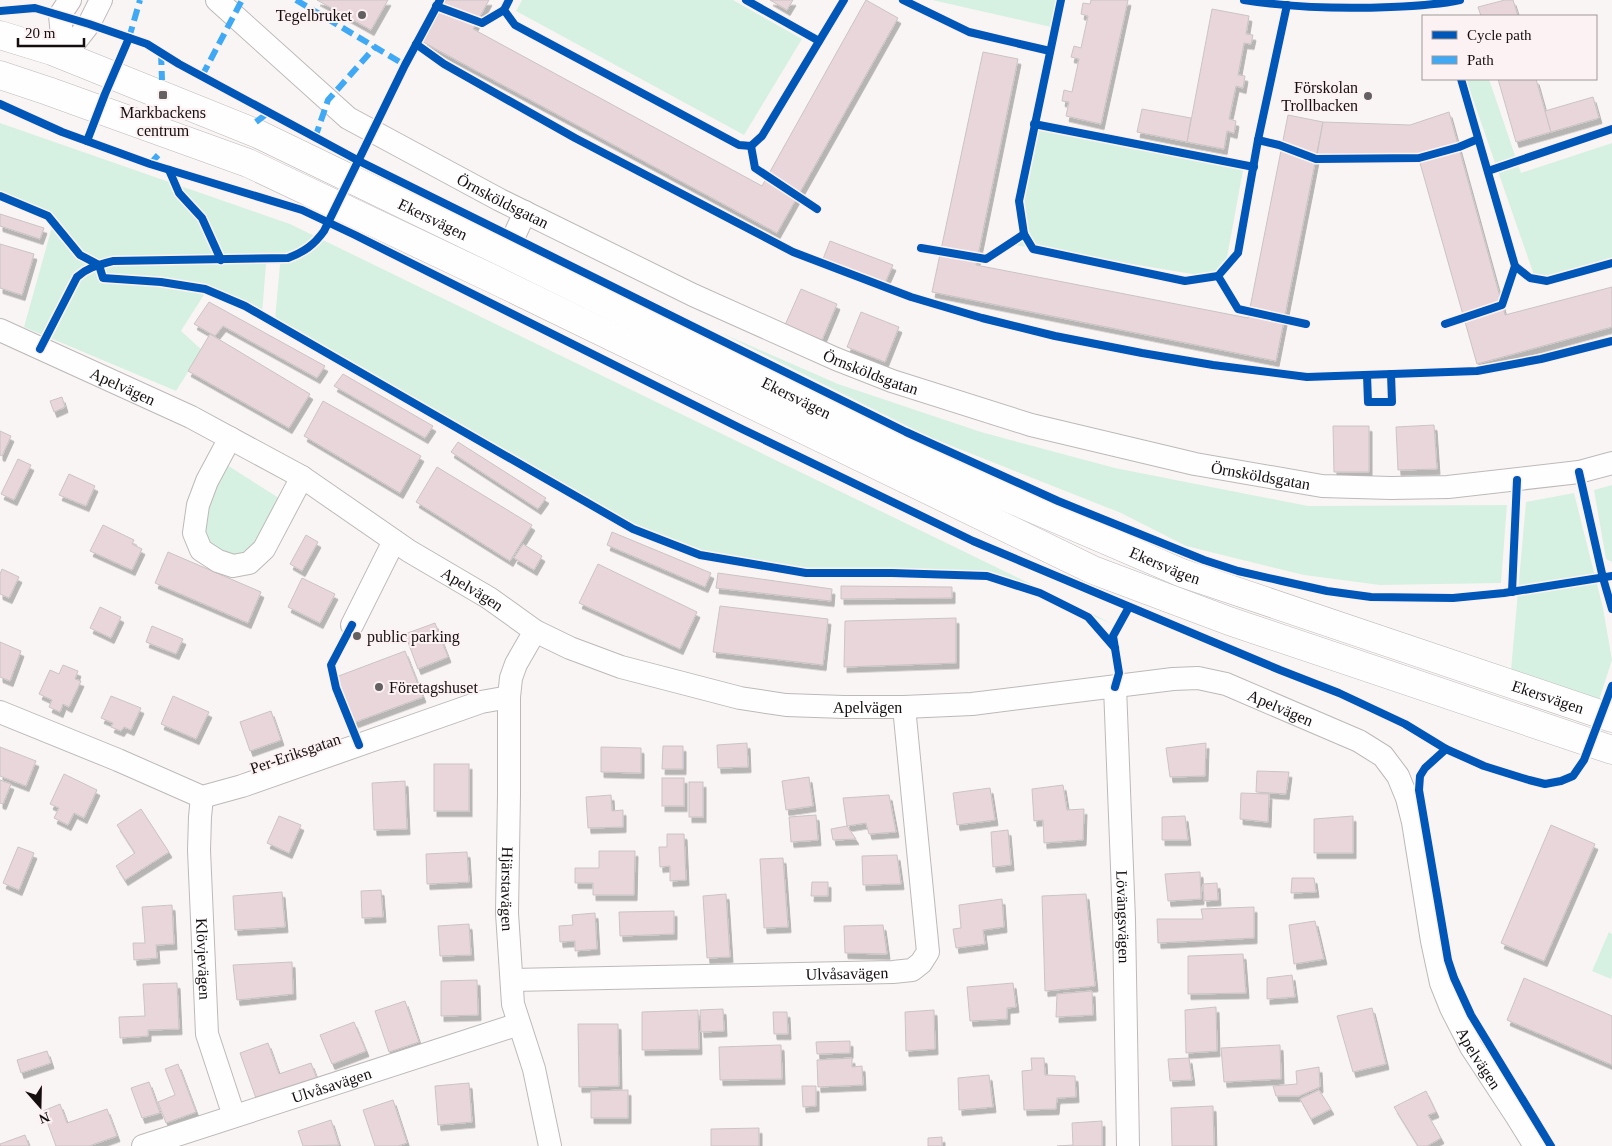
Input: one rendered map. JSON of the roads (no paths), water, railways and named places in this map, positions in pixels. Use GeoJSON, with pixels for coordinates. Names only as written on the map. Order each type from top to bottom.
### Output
{"type":"FeatureCollection","features":[{"type":"Feature","properties":{"kind":"main road","name":"Ekersvägen"},"geometry":{"type":"LineString","coordinates":[[0,35],[52,51],[258,134],[950,473],[1182,573],[1612,718]]}},
{"type":"Feature","properties":{"kind":"main road"},"geometry":{"type":"LineString","coordinates":[[48,91],[64,56]]}},
{"type":"Feature","properties":{"kind":"main road","name":"Ekersvägen"},"geometry":{"type":"LineString","coordinates":[[0,75],[248,163],[1093,570],[1229,621],[1612,750]]}},
{"type":"Feature","properties":{"kind":"main road"},"geometry":{"type":"LineString","coordinates":[[492,280],[506,254]]}},
{"type":"Feature","properties":{"kind":"street"},"geometry":{"type":"LineString","coordinates":[[64,56],[60,15],[70,0]]}},
{"type":"Feature","properties":{"kind":"street"},"geometry":{"type":"LineString","coordinates":[[64,56],[89,24],[101,0]]}},
{"type":"Feature","properties":{"kind":"street","name":"Örnsköldsgatan"},"geometry":{"type":"LineString","coordinates":[[217,0],[348,118],[525,212],[694,295],[836,359],[892,381],[1031,426],[1195,464],[1322,486],[1448,487],[1579,472],[1612,463]]}},
{"type":"Feature","properties":{"kind":"street"},"geometry":{"type":"LineString","coordinates":[[506,254],[525,212]]}},
{"type":"Feature","properties":{"kind":"street","name":"Apelvägen"},"geometry":{"type":"LineString","coordinates":[[0,330],[191,418],[302,477],[409,551],[489,598],[534,631],[570,648],[621,667],[740,698],[786,705],[844,707],[972,704],[1172,679],[1198,678],[1226,684],[1359,741],[1383,756],[1398,776],[1407,798],[1413,822],[1432,941],[1441,983],[1450,1008],[1471,1047],[1535,1146]]}},
{"type":"Feature","properties":{"kind":"street"},"geometry":{"type":"LineString","coordinates":[[230,438],[207,481],[198,505],[194,533],[201,550],[218,561],[233,566],[249,563],[264,549],[302,477]]}},
{"type":"Feature","properties":{"kind":"street"},"geometry":{"type":"LineString","coordinates":[[352,625],[394,541]]}},
{"type":"Feature","properties":{"kind":"street","name":"Hjärstavägen"},"geometry":{"type":"LineString","coordinates":[[534,631],[516,664],[511,678],[509,697],[507,913],[513,1004],[534,1069],[550,1146]]}},
{"type":"Feature","properties":{"kind":"street","name":"Lövängsvägen"},"geometry":{"type":"LineString","coordinates":[[1115,687],[1124,919],[1128,1146]]}},
{"type":"Feature","properties":{"kind":"street","name":"Per-Eriksgatan"},"geometry":{"type":"LineString","coordinates":[[202,798],[242,786],[481,702],[509,697]]}},
{"type":"Feature","properties":{"kind":"street","name":"Ulvåsavägen"},"geometry":{"type":"LineString","coordinates":[[512,980],[864,973],[912,970],[921,963],[928,952],[904,707]]}},
{"type":"Feature","properties":{"kind":"street"},"geometry":{"type":"LineString","coordinates":[[0,712],[118,760],[202,798]]}},
{"type":"Feature","properties":{"kind":"street","name":"Klövjevägen"},"geometry":{"type":"LineString","coordinates":[[202,798],[200,850],[207,1034],[234,1116]]}},
{"type":"Feature","properties":{"kind":"street","name":"Ulvåsavägen"},"geometry":{"type":"LineString","coordinates":[[143,1146],[519,1024]]}},
{"type":"Feature","properties":{"kind":"place","name":"Tegelbruket"},"geometry":{"type":"Point","coordinates":[362,15]}},
{"type":"Feature","properties":{"kind":"place","name":"Markbackens centrum"},"geometry":{"type":"Point","coordinates":[163,95]}},
{"type":"Feature","properties":{"kind":"place","name":"Förskolan Trollbacken"},"geometry":{"type":"Point","coordinates":[1368,96]}},
{"type":"Feature","properties":{"kind":"place","name":"public parking"},"geometry":{"type":"Point","coordinates":[357,636]}},
{"type":"Feature","properties":{"kind":"place","name":"Företagshuset"},"geometry":{"type":"Point","coordinates":[379,687]}}]}
